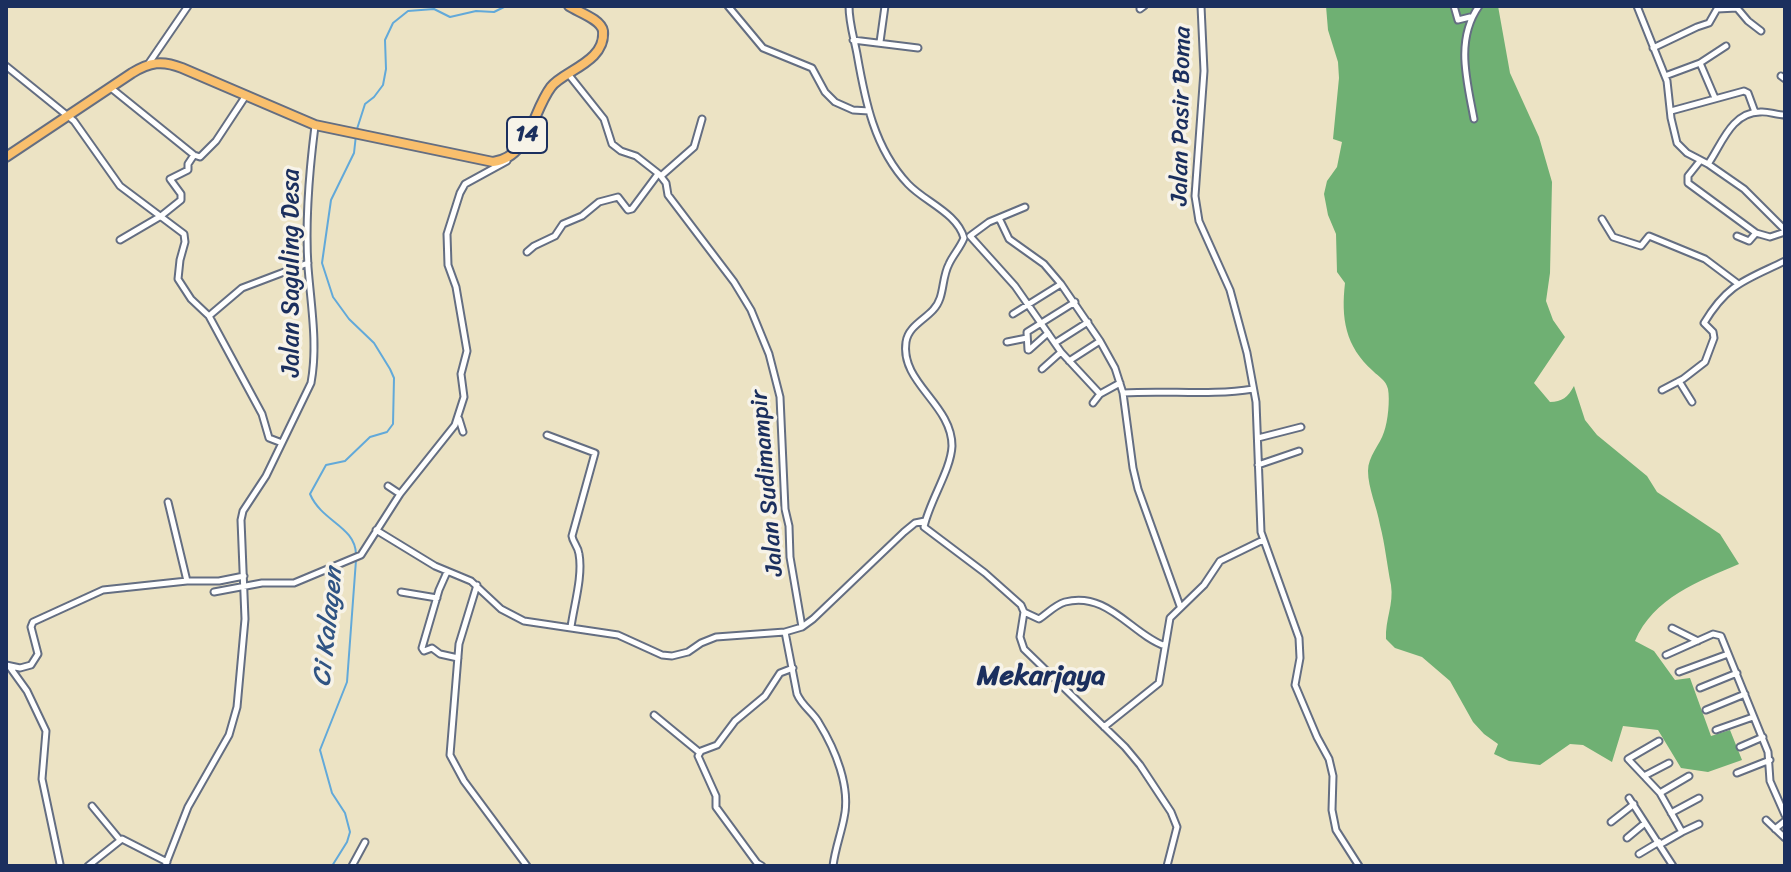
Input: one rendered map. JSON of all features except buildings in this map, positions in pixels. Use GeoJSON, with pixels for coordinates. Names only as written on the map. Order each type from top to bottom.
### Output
{"type":"FeatureCollection","features":[{"type":"Feature","properties":{"kind":"highway","name":"14"},"geometry":{"type":"LineString","coordinates":[[148,64],[170,63],[315,125],[493,162],[506,159],[516,152],[551,87],[589,61],[597,47],[603,31],[595,21],[569,6]]}},
{"type":"Feature","properties":{"kind":"highway"},"geometry":{"type":"LineString","coordinates":[[6,157],[148,64]]}},
{"type":"Feature","properties":{"kind":"street"},"geometry":{"type":"LineString","coordinates":[[148,64],[188,6]]}},
{"type":"Feature","properties":{"kind":"street"},"geometry":{"type":"LineString","coordinates":[[728,6],[763,48],[812,68],[825,92],[835,102],[853,110],[869,111]]}},
{"type":"Feature","properties":{"kind":"street"},"geometry":{"type":"LineString","coordinates":[[849,6],[853,40],[869,111],[889,160],[909,186],[958,224],[1029,304],[1061,352],[1100,394]]}},
{"type":"Feature","properties":{"kind":"street"},"geometry":{"type":"LineString","coordinates":[[880,42],[885,6]]}},
{"type":"Feature","properties":{"kind":"street","name":"Jalan Pasir Boma"},"geometry":{"type":"LineString","coordinates":[[1201,6],[1204,71],[1195,196],[1199,221],[1230,290],[1253,389],[1263,540],[1299,638],[1296,688],[1329,759],[1333,776],[1334,823],[1359,866]]}},
{"type":"Feature","properties":{"kind":"street"},"geometry":{"type":"LineString","coordinates":[[1454,6],[1458,20],[1471,17]]}},
{"type":"Feature","properties":{"kind":"street"},"geometry":{"type":"LineString","coordinates":[[1474,119],[1464,61],[1471,17],[1479,6]]}},
{"type":"Feature","properties":{"kind":"street"},"geometry":{"type":"LineString","coordinates":[[1637,7],[1665,76],[1677,143],[1687,153],[1708,164],[1744,189],[1785,231],[1770,237],[1756,233],[1688,183],[1688,176],[1700,160]]}},
{"type":"Feature","properties":{"kind":"street"},"geometry":{"type":"LineString","coordinates":[[1653,48],[1711,22],[1717,9],[1737,8],[1761,31]]}},
{"type":"Feature","properties":{"kind":"street"},"geometry":{"type":"LineString","coordinates":[[853,40],[918,48]]}},
{"type":"Feature","properties":{"kind":"street"},"geometry":{"type":"LineString","coordinates":[[1665,76],[1700,63],[1726,46]]}},
{"type":"Feature","properties":{"kind":"street"},"geometry":{"type":"LineString","coordinates":[[1700,63],[1715,98]]}},
{"type":"Feature","properties":{"kind":"street"},"geometry":{"type":"LineString","coordinates":[[6,66],[68,115],[120,186],[185,237],[178,279],[191,299],[209,316],[256,403],[269,438],[282,443]]}},
{"type":"Feature","properties":{"kind":"street","name":"Jalan Sudimampir"},"geometry":{"type":"LineString","coordinates":[[569,75],[604,119],[612,144],[636,156],[666,183],[668,195],[742,296],[769,354],[780,397],[785,509],[802,627]]}},
{"type":"Feature","properties":{"kind":"street"},"geometry":{"type":"LineString","coordinates":[[110,87],[200,157],[209,150],[245,97]]}},
{"type":"Feature","properties":{"kind":"street"},"geometry":{"type":"LineString","coordinates":[[1671,111],[1745,91],[1755,112]]}},
{"type":"Feature","properties":{"kind":"street"},"geometry":{"type":"LineString","coordinates":[[1708,164],[1724,133],[1755,112],[1785,115]]}},
{"type":"Feature","properties":{"kind":"street"},"geometry":{"type":"LineString","coordinates":[[527,252],[555,236],[563,224],[582,216],[599,202],[618,197],[630,211],[660,175],[694,147],[702,119]]}},
{"type":"Feature","properties":{"kind":"street","name":"Jalan Saguling Desa"},"geometry":{"type":"LineString","coordinates":[[166,864],[188,807],[233,724],[245,619],[243,511],[266,476],[305,399],[314,367],[308,263],[309,171],[315,125]]}},
{"type":"Feature","properties":{"kind":"street"},"geometry":{"type":"LineString","coordinates":[[214,592],[243,586],[294,583],[356,557],[400,494],[444,442],[459,418],[464,397],[461,374],[467,351],[456,287],[448,265],[446,242],[449,224],[465,184],[505,162],[516,152]]}},
{"type":"Feature","properties":{"kind":"street"},"geometry":{"type":"LineString","coordinates":[[120,240],[161,216],[181,200],[181,194],[170,179],[188,170],[194,155]]}},
{"type":"Feature","properties":{"kind":"street"},"geometry":{"type":"LineString","coordinates":[[1025,207],[989,222],[967,237],[948,265],[936,308],[913,328],[906,341],[910,370],[944,416],[952,445],[925,521],[925,530],[1006,591],[1024,612],[1039,619],[1064,602],[1088,602],[1118,613],[1136,629],[1165,646]]}},
{"type":"Feature","properties":{"kind":"street"},"geometry":{"type":"LineString","coordinates":[[999,218],[1009,239],[1044,264],[1075,302],[1115,368],[1123,393],[1136,478],[1180,606]]}},
{"type":"Feature","properties":{"kind":"street"},"geometry":{"type":"LineString","coordinates":[[1602,219],[1613,237],[1641,246],[1649,236],[1705,259],[1737,283]]}},
{"type":"Feature","properties":{"kind":"street"},"geometry":{"type":"LineString","coordinates":[[1737,236],[1749,241],[1756,233]]}},
{"type":"Feature","properties":{"kind":"street"},"geometry":{"type":"LineString","coordinates":[[1662,390],[1705,362],[1714,335],[1704,323],[1737,283],[1785,261]]}},
{"type":"Feature","properties":{"kind":"street"},"geometry":{"type":"LineString","coordinates":[[209,316],[242,288],[308,263]]}},
{"type":"Feature","properties":{"kind":"street"},"geometry":{"type":"LineString","coordinates":[[1013,314],[1061,284]]}},
{"type":"Feature","properties":{"kind":"street"},"geometry":{"type":"LineString","coordinates":[[1048,333],[1028,350],[1027,332],[1075,302]]}},
{"type":"Feature","properties":{"kind":"street"},"geometry":{"type":"LineString","coordinates":[[1055,343],[1088,321]]}},
{"type":"Feature","properties":{"kind":"street"},"geometry":{"type":"LineString","coordinates":[[1007,342],[1027,338]]}},
{"type":"Feature","properties":{"kind":"street"},"geometry":{"type":"LineString","coordinates":[[1069,361],[1100,341]]}},
{"type":"Feature","properties":{"kind":"street"},"geometry":{"type":"LineString","coordinates":[[1042,369],[1061,352]]}},
{"type":"Feature","properties":{"kind":"street"},"geometry":{"type":"LineString","coordinates":[[1679,381],[1692,402]]}},
{"type":"Feature","properties":{"kind":"street"},"geometry":{"type":"LineString","coordinates":[[1093,403],[1100,394],[1120,383]]}},
{"type":"Feature","properties":{"kind":"street"},"geometry":{"type":"LineString","coordinates":[[1123,393],[1218,393],[1253,389]]}},
{"type":"Feature","properties":{"kind":"street"},"geometry":{"type":"LineString","coordinates":[[459,418],[463,432]]}},
{"type":"Feature","properties":{"kind":"street"},"geometry":{"type":"LineString","coordinates":[[1258,438],[1301,427]]}},
{"type":"Feature","properties":{"kind":"street"},"geometry":{"type":"LineString","coordinates":[[547,435],[595,453],[572,536],[578,549],[579,562],[571,627]]}},
{"type":"Feature","properties":{"kind":"street"},"geometry":{"type":"LineString","coordinates":[[1257,465],[1299,451]]}},
{"type":"Feature","properties":{"kind":"street"},"geometry":{"type":"LineString","coordinates":[[388,486],[400,494]]}},
{"type":"Feature","properties":{"kind":"street"},"geometry":{"type":"LineString","coordinates":[[168,502],[187,581]]}},
{"type":"Feature","properties":{"kind":"street"},"geometry":{"type":"LineString","coordinates":[[376,530],[447,572],[477,585],[511,616],[534,623],[618,635],[662,655],[672,656],[688,652],[716,637],[785,632],[802,627],[904,532],[915,523],[925,521]]}},
{"type":"Feature","properties":{"kind":"street"},"geometry":{"type":"LineString","coordinates":[[1104,727],[1159,683],[1169,621],[1180,606],[1204,585],[1220,561],[1263,540]]}},
{"type":"Feature","properties":{"kind":"street"},"geometry":{"type":"LineString","coordinates":[[447,572],[422,649],[432,648],[440,654],[458,658]]}},
{"type":"Feature","properties":{"kind":"street"},"geometry":{"type":"LineString","coordinates":[[7,665],[27,667],[35,660],[38,649],[31,627],[33,622],[103,590],[187,581],[219,581],[244,576]]}},
{"type":"Feature","properties":{"kind":"street"},"geometry":{"type":"LineString","coordinates":[[477,585],[459,644],[450,755],[464,781],[527,866]]}},
{"type":"Feature","properties":{"kind":"street"},"geometry":{"type":"LineString","coordinates":[[401,592],[437,598]]}},
{"type":"Feature","properties":{"kind":"street"},"geometry":{"type":"LineString","coordinates":[[1024,612],[1020,637],[1024,649],[1140,765],[1174,818],[1176,835],[1167,866]]}},
{"type":"Feature","properties":{"kind":"street"},"geometry":{"type":"LineString","coordinates":[[1672,628],[1698,641]]}},
{"type":"Feature","properties":{"kind":"street"},"geometry":{"type":"LineString","coordinates":[[785,632],[801,703],[818,720],[844,786],[844,818],[833,866]]}},
{"type":"Feature","properties":{"kind":"street"},"geometry":{"type":"LineString","coordinates":[[1666,655],[1713,634],[1719,635],[1770,760],[1770,781],[1785,818],[1775,829]]}},
{"type":"Feature","properties":{"kind":"street"},"geometry":{"type":"LineString","coordinates":[[1679,672],[1728,654]]}},
{"type":"Feature","properties":{"kind":"street"},"geometry":{"type":"LineString","coordinates":[[7,665],[27,691],[46,731],[42,779],[60,865]]}},
{"type":"Feature","properties":{"kind":"street"},"geometry":{"type":"LineString","coordinates":[[699,752],[715,747],[738,719],[765,696],[780,673],[793,668]]}},
{"type":"Feature","properties":{"kind":"street"},"geometry":{"type":"LineString","coordinates":[[1700,688],[1737,673]]}},
{"type":"Feature","properties":{"kind":"street"},"geometry":{"type":"LineString","coordinates":[[1706,710],[1745,694]]}},
{"type":"Feature","properties":{"kind":"street"},"geometry":{"type":"LineString","coordinates":[[654,715],[699,752]]}},
{"type":"Feature","properties":{"kind":"street"},"geometry":{"type":"LineString","coordinates":[[1716,730],[1753,717]]}},
{"type":"Feature","properties":{"kind":"street"},"geometry":{"type":"LineString","coordinates":[[1740,747],[1763,737]]}},
{"type":"Feature","properties":{"kind":"street"},"geometry":{"type":"LineString","coordinates":[[1659,741],[1629,757],[1629,762],[1660,793],[1682,832]]}},
{"type":"Feature","properties":{"kind":"street"},"geometry":{"type":"LineString","coordinates":[[699,752],[698,758],[716,796],[716,807],[762,866]]}},
{"type":"Feature","properties":{"kind":"street"},"geometry":{"type":"LineString","coordinates":[[1737,773],[1770,760]]}},
{"type":"Feature","properties":{"kind":"street"},"geometry":{"type":"LineString","coordinates":[[1644,776],[1669,763]]}},
{"type":"Feature","properties":{"kind":"street"},"geometry":{"type":"LineString","coordinates":[[1660,793],[1689,776]]}},
{"type":"Feature","properties":{"kind":"street"},"geometry":{"type":"LineString","coordinates":[[1778,800],[1785,795]]}},
{"type":"Feature","properties":{"kind":"street"},"geometry":{"type":"LineString","coordinates":[[1629,798],[1673,866]]}},
{"type":"Feature","properties":{"kind":"street"},"geometry":{"type":"LineString","coordinates":[[1671,813],[1699,798]]}},
{"type":"Feature","properties":{"kind":"street"},"geometry":{"type":"LineString","coordinates":[[1611,822],[1634,804]]}},
{"type":"Feature","properties":{"kind":"street"},"geometry":{"type":"LineString","coordinates":[[92,806],[120,840],[166,864]]}},
{"type":"Feature","properties":{"kind":"street"},"geometry":{"type":"LineString","coordinates":[[1766,820],[1785,838]]}},
{"type":"Feature","properties":{"kind":"street"},"geometry":{"type":"LineString","coordinates":[[1627,838],[1645,823]]}},
{"type":"Feature","properties":{"kind":"street"},"geometry":{"type":"LineString","coordinates":[[1639,854],[1699,824]]}},
{"type":"Feature","properties":{"kind":"street"},"geometry":{"type":"LineString","coordinates":[[88,866],[120,840]]}},
{"type":"Feature","properties":{"kind":"street"},"geometry":{"type":"LineString","coordinates":[[352,866],[365,842]]}},
{"type":"Feature","properties":{"kind":"green space"},"geometry":{"type":"Polygon","coordinates":[[[1326,6],[1498,6],[1510,73],[1539,137],[1552,182],[1550,273],[1546,301],[1553,320],[1565,337],[1534,383],[1550,402],[1564,398],[1574,386],[1585,420],[1597,435],[1647,476],[1657,492],[1720,534],[1739,564],[1693,584],[1665,602],[1643,626],[1635,641],[1654,651],[1675,680],[1690,678],[1711,736],[1730,730],[1742,760],[1708,772],[1681,768],[1658,730],[1623,726],[1612,762],[1583,745],[1570,744],[1540,765],[1509,761],[1494,754],[1498,744],[1473,722],[1450,681],[1422,657],[1395,648],[1386,639],[1391,585],[1368,471],[1385,427],[1389,394],[1384,381],[1356,352],[1347,331],[1345,283],[1337,272],[1336,234],[1324,194],[1327,181],[1337,167],[1342,142],[1333,139],[1339,78],[1326,6]]]}},
{"type":"Feature","properties":{"kind":"waterway","name":"Ci Kalagen"},"geometry":{"type":"LineString","coordinates":[[357,129],[365,104],[383,85],[385,40],[393,23],[408,11],[434,9],[450,17],[476,11],[494,12],[506,6]]}},
{"type":"Feature","properties":{"kind":"waterway","name":"Ci Kalagen"},"geometry":{"type":"LineString","coordinates":[[356,135],[354,153],[331,200],[322,263],[333,297],[349,319],[374,343],[394,378],[393,424],[387,432],[370,437],[345,461],[326,465],[310,494],[322,511],[350,537],[356,554]]}},
{"type":"Feature","properties":{"kind":"waterway","name":"Ci Kalagen"},"geometry":{"type":"LineString","coordinates":[[332,866],[350,832],[345,813],[332,793],[320,750],[347,682],[356,560]]}},
{"type":"Feature","properties":{"kind":"district","name":"Mekarjaya"},"geometry":{"type":"Point","coordinates":[1041,677]}}]}
